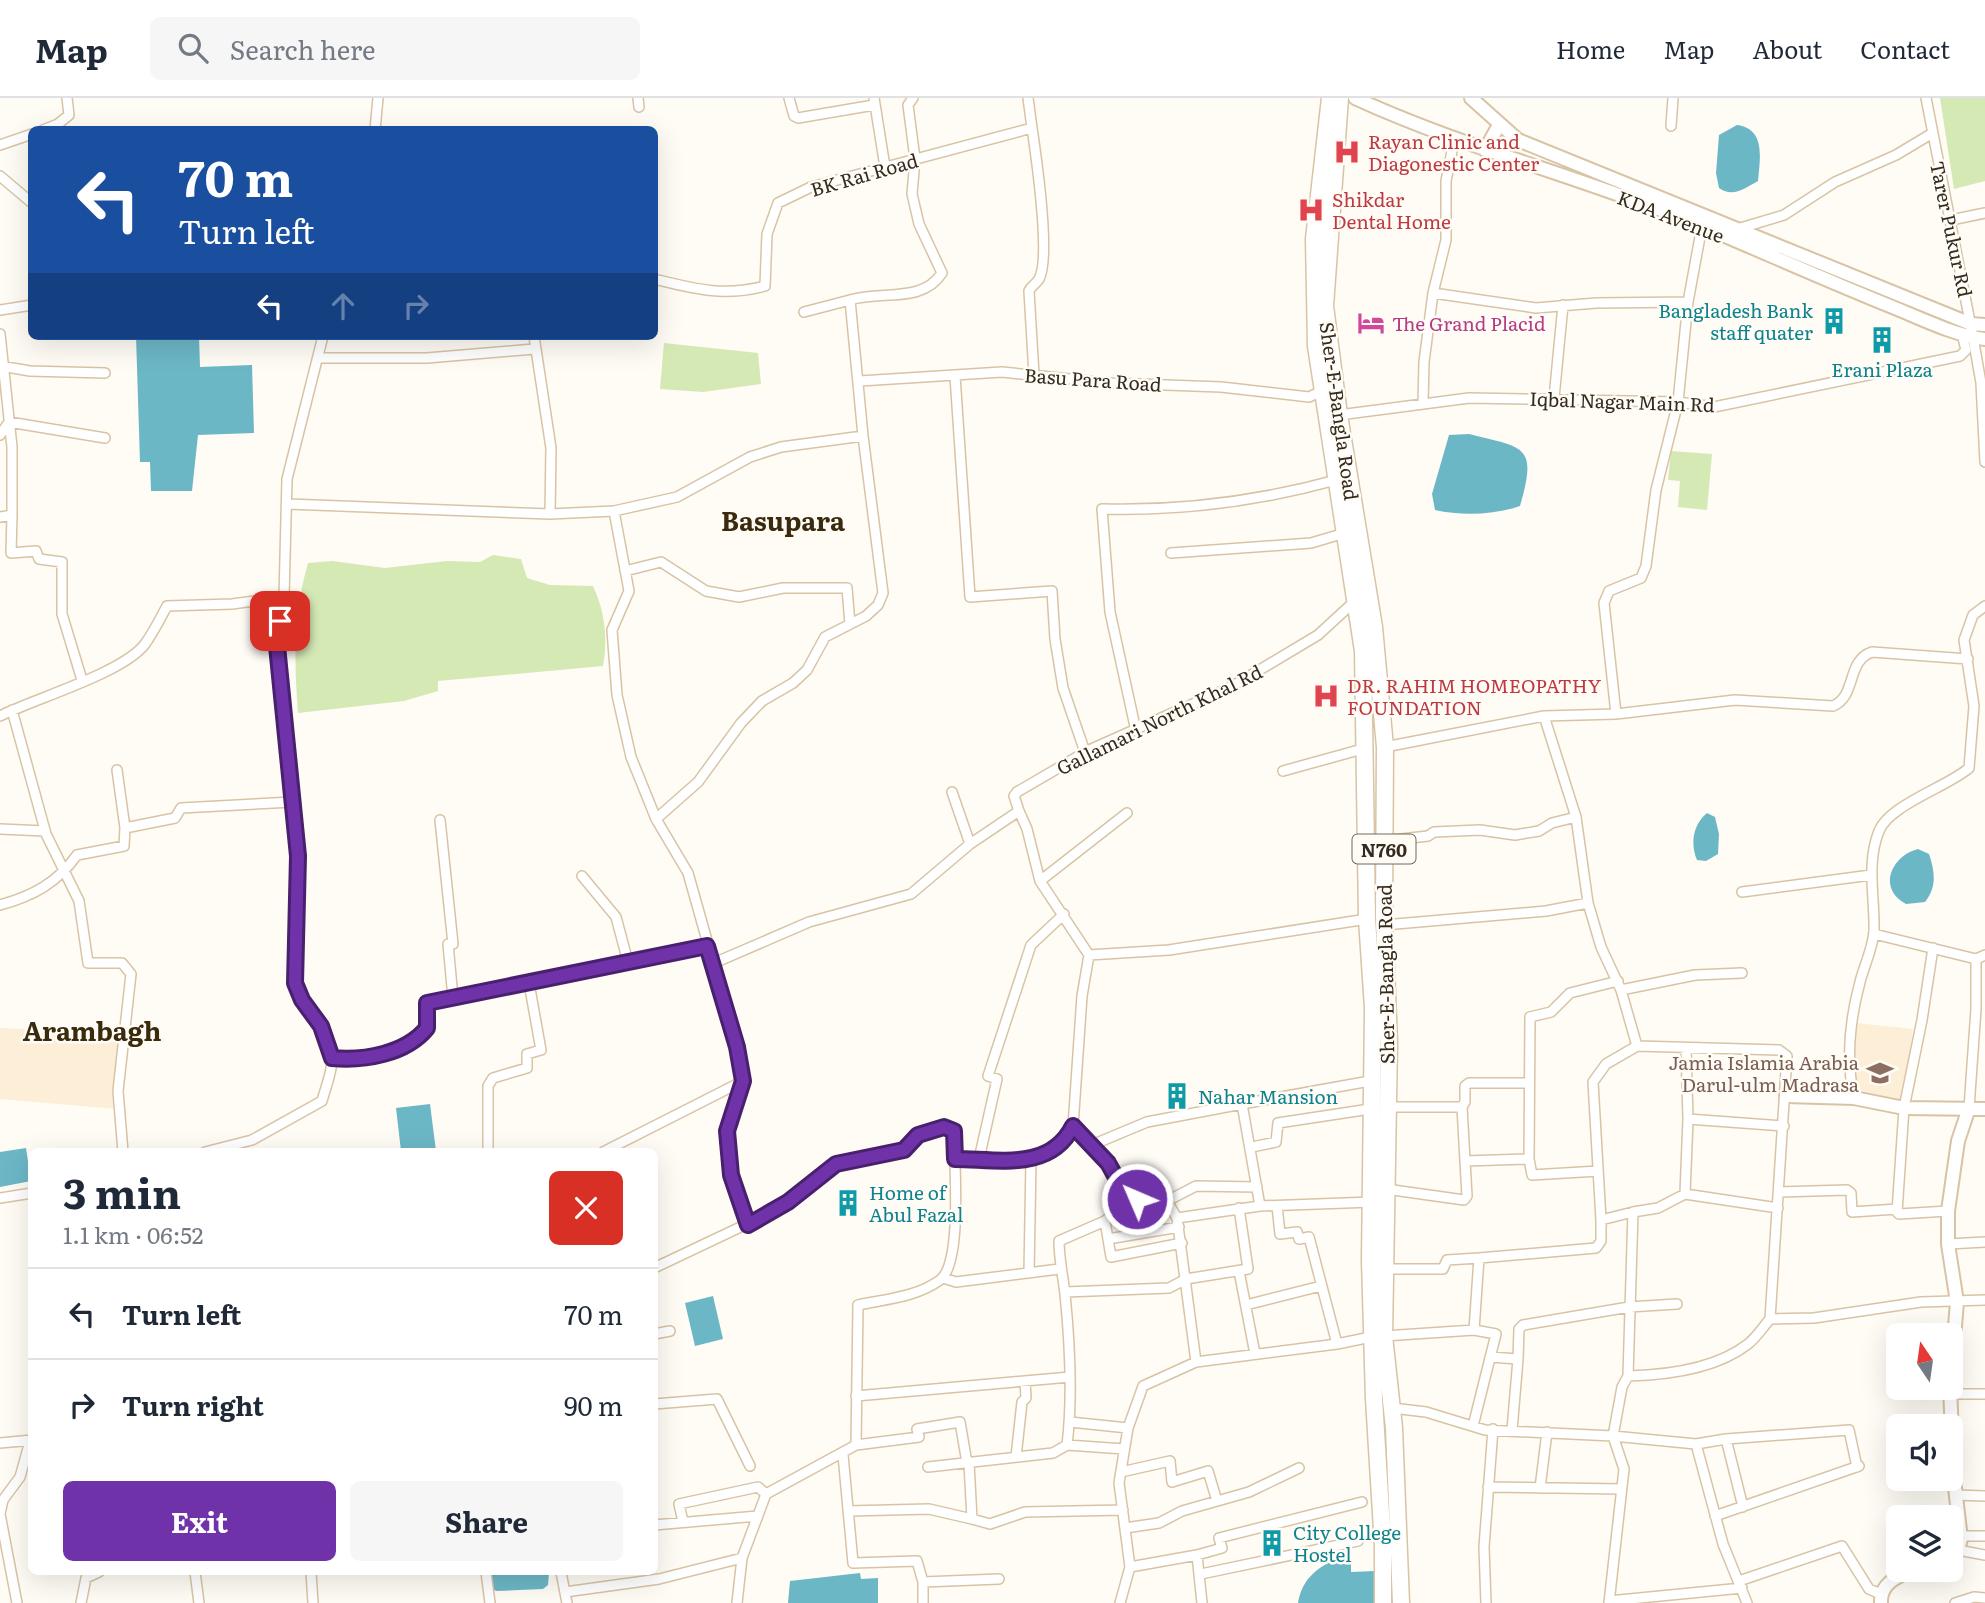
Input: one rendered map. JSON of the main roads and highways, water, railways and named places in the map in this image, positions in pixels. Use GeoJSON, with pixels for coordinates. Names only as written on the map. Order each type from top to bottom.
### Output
{"type":"FeatureCollection","features":[{"type":"Feature","properties":{"kind":"highway","name":"Sher-E-Bangla Road"},"geometry":{"type":"LineString","coordinates":[[1329,98],[1314,239],[1315,346],[1345,533],[1356,559],[1374,627],[1385,747],[1385,932],[1389,1043],[1378,1108],[1372,1202],[1378,1336],[1376,1429],[1401,1603]]}},
{"type":"Feature","properties":{"kind":"highway","name":"Sher-E-Bangla Road"},"geometry":{"type":"LineString","coordinates":[[1340,98],[1325,306],[1356,559],[1356,600],[1363,651],[1367,748],[1367,919],[1373,1008],[1370,1081],[1378,1108],[1386,1189],[1384,1269],[1378,1336],[1394,1428],[1391,1546],[1383,1603]]}},
{"type":"Feature","properties":{"kind":"highway"},"geometry":{"type":"LineString","coordinates":[[1368,942],[1385,932]]}},
{"type":"Feature","properties":{"kind":"highway"},"geometry":{"type":"LineString","coordinates":[[1376,1429],[1394,1428]]}},
{"type":"Feature","properties":{"kind":"main road","name":"KDA Avenue"},"geometry":{"type":"LineString","coordinates":[[1354,98],[1454,141],[1702,226],[1834,284],[1973,334]]}},
{"type":"Feature","properties":{"kind":"main road","name":"KDA Avenue"},"geometry":{"type":"LineString","coordinates":[[1471,98],[1518,140],[1737,229],[1973,334]]}},
{"type":"Feature","properties":{"kind":"main road"},"geometry":{"type":"LineString","coordinates":[[1485,150],[1499,125]]}},
{"type":"Feature","properties":{"kind":"main road","name":"KDA Avenue"},"geometry":{"type":"LineString","coordinates":[[1973,334],[1985,325]]}},
{"type":"Feature","properties":{"kind":"main road"},"geometry":{"type":"LineString","coordinates":[[1786,1096],[1854,1098],[1904,1108],[1985,1109]]}},
{"type":"Feature","properties":{"kind":"main road"},"geometry":{"type":"LineString","coordinates":[[1955,1323],[1956,1302],[1948,1244],[1948,1212],[1958,1141],[1969,1108]]}},
{"type":"Feature","properties":{"kind":"main road"},"geometry":{"type":"LineString","coordinates":[[1951,1400],[1957,1505]]}},
{"type":"Feature","properties":{"kind":"main road"},"geometry":{"type":"LineString","coordinates":[[1881,1599],[1886,1584],[1890,1582]]}},
{"type":"Feature","properties":{"kind":"water"},"geometry":{"type":"Polygon","coordinates":[[[1737,125],[1753,132],[1757,138],[1760,154],[1758,181],[1739,191],[1729,192],[1719,188],[1716,173],[1719,135],[1737,125]]]}},
{"type":"Feature","properties":{"kind":"water"},"geometry":{"type":"Polygon","coordinates":[[[136,340],[199,340],[200,367],[252,365],[254,433],[198,435],[192,491],[151,491],[150,462],[140,462],[136,340]]]}},
{"type":"Feature","properties":{"kind":"water"},"geometry":{"type":"Polygon","coordinates":[[[1469,434],[1503,442],[1522,452],[1527,471],[1520,506],[1478,514],[1435,510],[1432,494],[1449,435],[1469,434]]]}},
{"type":"Feature","properties":{"kind":"water"},"geometry":{"type":"Polygon","coordinates":[[[1707,813],[1715,817],[1719,834],[1718,854],[1706,861],[1697,860],[1694,835],[1707,813]]]}},
{"type":"Feature","properties":{"kind":"water"},"geometry":{"type":"Polygon","coordinates":[[[1918,849],[1929,854],[1934,873],[1933,885],[1925,902],[1906,904],[1897,898],[1892,890],[1891,874],[1901,858],[1918,849]]]}},
{"type":"Feature","properties":{"kind":"water"},"geometry":{"type":"Polygon","coordinates":[[[430,1104],[436,1148],[401,1148],[396,1108],[430,1104]]]}},
{"type":"Feature","properties":{"kind":"water"},"geometry":{"type":"Polygon","coordinates":[[[26,1148],[28,1182],[0,1187],[0,1152],[26,1148]]]}},
{"type":"Feature","properties":{"kind":"water"},"geometry":{"type":"Polygon","coordinates":[[[713,1296],[723,1339],[695,1346],[685,1303],[713,1296]]]}},
{"type":"Feature","properties":{"kind":"water"},"geometry":{"type":"Polygon","coordinates":[[[1351,1553],[1351,1572],[1375,1571],[1377,1603],[1298,1603],[1305,1584],[1317,1570],[1351,1553]]]}},
{"type":"Feature","properties":{"kind":"water"},"geometry":{"type":"Polygon","coordinates":[[[860,1573],[861,1579],[878,1578],[878,1603],[788,1603],[790,1581],[860,1573]]]}},
{"type":"Feature","properties":{"kind":"water"},"geometry":{"type":"Polygon","coordinates":[[[485,1575],[549,1575],[548,1585],[543,1589],[490,1589],[485,1575]]]}},
{"type":"Feature","properties":{"kind":"place","name":"Rayan Clinic and Diagonestic Center"},"geometry":{"type":"Point","coordinates":[1347,152]}},
{"type":"Feature","properties":{"kind":"place","name":"Shikdar Dental Home"},"geometry":{"type":"Point","coordinates":[1311,210]}},
{"type":"Feature","properties":{"kind":"place","name":"Bangladesh Bank staff quater"},"geometry":{"type":"Point","coordinates":[1834,321]}},
{"type":"Feature","properties":{"kind":"place","name":"The Grand Placid"},"geometry":{"type":"Point","coordinates":[1371,323]}},
{"type":"Feature","properties":{"kind":"place","name":"Erani Plaza"},"geometry":{"type":"Point","coordinates":[1882,340]}},
{"type":"Feature","properties":{"kind":"place","name":"DR. RAHIM HOMEOPATHY FOUNDATION"},"geometry":{"type":"Point","coordinates":[1326,696]}},
{"type":"Feature","properties":{"kind":"place","name":"Jamia Islamia Arabia Darul-ulm Madrasa"},"geometry":{"type":"Point","coordinates":[1880,1073]}},
{"type":"Feature","properties":{"kind":"place","name":"Nahar Mansion"},"geometry":{"type":"Point","coordinates":[1177,1096]}},
{"type":"Feature","properties":{"kind":"place","name":"Home of Abul Fazal"},"geometry":{"type":"Point","coordinates":[848,1203]}},
{"type":"Feature","properties":{"kind":"place","name":"City College Hostel"},"geometry":{"type":"Point","coordinates":[1272,1543]}},
{"type":"Feature","properties":{"kind":"district","name":"Basupara"},"geometry":{"type":"Point","coordinates":[783,519]}},
{"type":"Feature","properties":{"kind":"district","name":"Arambagh"},"geometry":{"type":"Point","coordinates":[92,1029]}}]}
